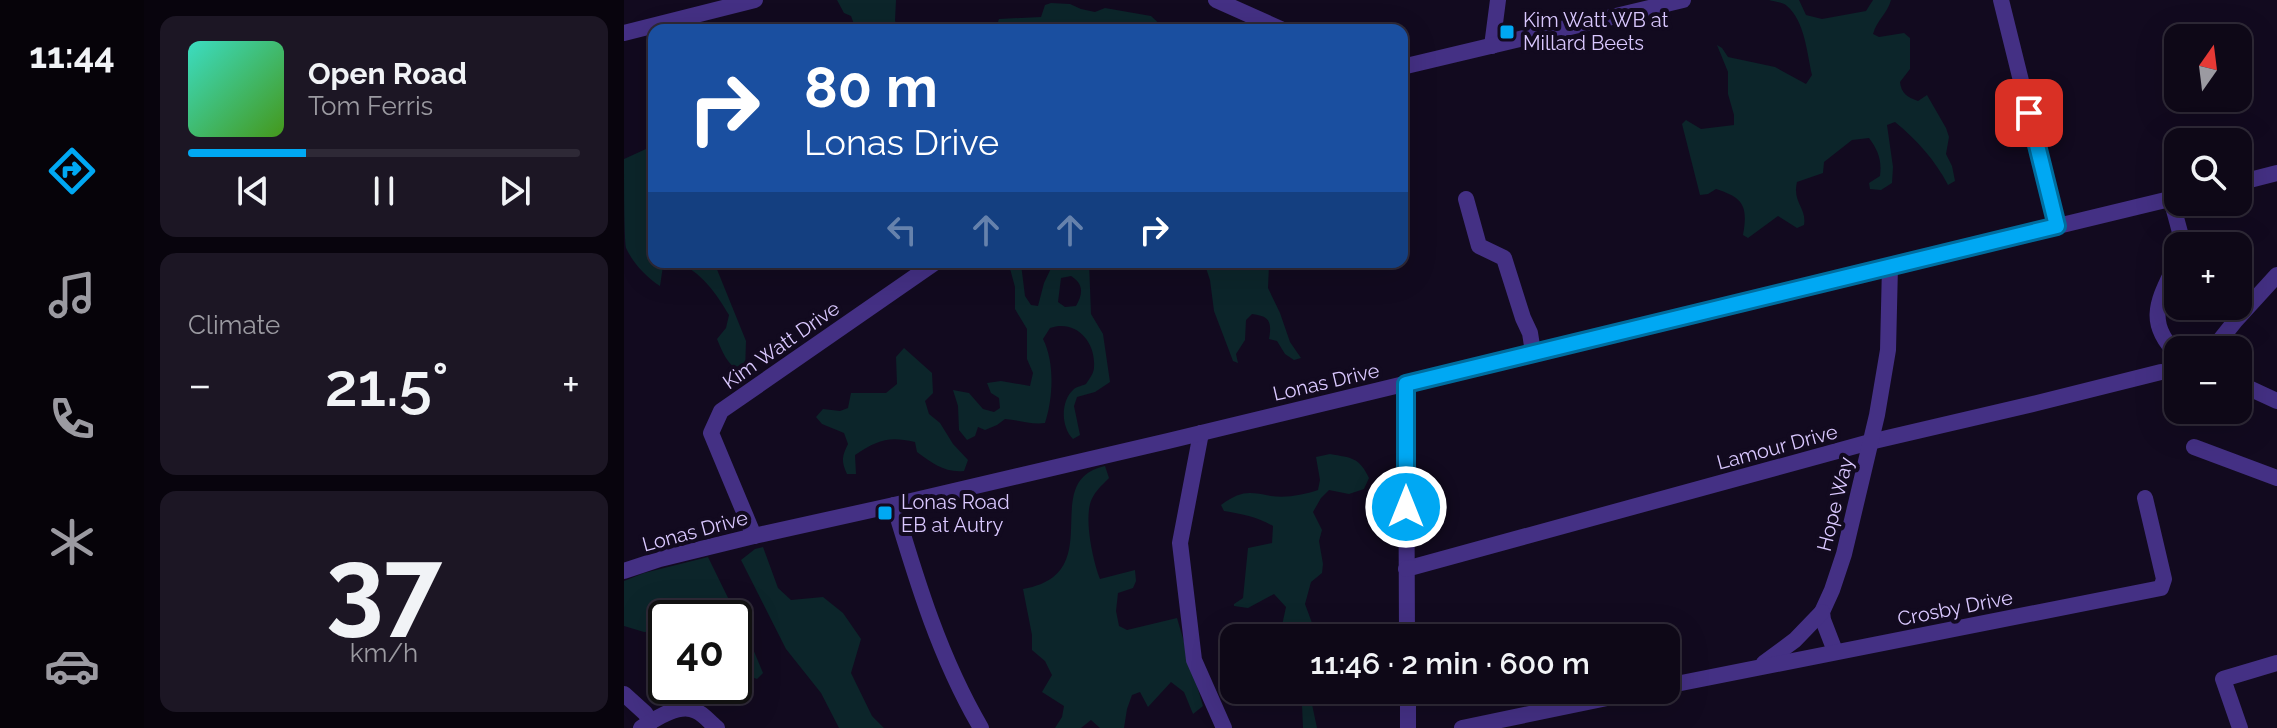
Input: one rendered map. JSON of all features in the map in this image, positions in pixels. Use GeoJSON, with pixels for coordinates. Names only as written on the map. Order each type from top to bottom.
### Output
{"type":"FeatureCollection","features":[{"type":"Feature","properties":{"kind":"street"},"geometry":{"type":"LineString","coordinates":[[1216,0],[1270,24]]}},
{"type":"Feature","properties":{"kind":"street"},"geometry":{"type":"LineString","coordinates":[[1492,46],[1498,0]]}},
{"type":"Feature","properties":{"kind":"street"},"geometry":{"type":"LineString","coordinates":[[1408,66],[1683,0]]}},
{"type":"Feature","properties":{"kind":"street"},"geometry":{"type":"LineString","coordinates":[[2001,0],[2057,226]]}},
{"type":"Feature","properties":{"kind":"street"},"geometry":{"type":"LineString","coordinates":[[658,24],[744,1]]}},
{"type":"Feature","properties":{"kind":"street"},"geometry":{"type":"LineString","coordinates":[[624,33],[648,27]]}},
{"type":"Feature","properties":{"kind":"street"},"geometry":{"type":"LineString","coordinates":[[2252,179],[2277,173]]}},
{"type":"Feature","properties":{"kind":"street"},"geometry":{"type":"LineString","coordinates":[[1466,199],[1479,246],[1504,258],[1530,333],[1533,352]]}},
{"type":"Feature","properties":{"kind":"street","name":"Lonas Drive"},"geometry":{"type":"LineString","coordinates":[[624,571],[754,536],[1201,433],[2164,201]]}},
{"type":"Feature","properties":{"kind":"street","name":"Hope Way"},"geometry":{"type":"LineString","coordinates":[[1822,612],[1844,554],[1870,442],[1888,350],[1890,266]]}},
{"type":"Feature","properties":{"kind":"street","name":"Kim Watt Drive"},"geometry":{"type":"LineString","coordinates":[[754,536],[711,433],[721,411],[927,268]]}},
{"type":"Feature","properties":{"kind":"street"},"geometry":{"type":"LineString","coordinates":[[2223,336],[2277,275]]}},
{"type":"Feature","properties":{"kind":"street"},"geometry":{"type":"LineString","coordinates":[[2164,287],[2158,315],[2165,336]]}},
{"type":"Feature","properties":{"kind":"street","name":"Lamour Drive"},"geometry":{"type":"LineString","coordinates":[[1406,569],[1870,442],[2161,372]]}},
{"type":"Feature","properties":{"kind":"street"},"geometry":{"type":"LineString","coordinates":[[1406,384],[1407,624]]}},
{"type":"Feature","properties":{"kind":"street"},"geometry":{"type":"LineString","coordinates":[[2252,389],[2277,401]]}},
{"type":"Feature","properties":{"kind":"street"},"geometry":{"type":"LineString","coordinates":[[1201,433],[1180,543],[1194,660],[1224,728]]}},
{"type":"Feature","properties":{"kind":"street"},"geometry":{"type":"LineString","coordinates":[[2194,447],[2277,478]]}},
{"type":"Feature","properties":{"kind":"street","name":"Crosby Drive"},"geometry":{"type":"LineString","coordinates":[[1680,683],[2161,588],[2164,579],[2145,498]]}},
{"type":"Feature","properties":{"kind":"street"},"geometry":{"type":"LineString","coordinates":[[894,505],[925,609],[981,728]]}},
{"type":"Feature","properties":{"kind":"street"},"geometry":{"type":"LineString","coordinates":[[1822,612],[1835,651]]}},
{"type":"Feature","properties":{"kind":"street"},"geometry":{"type":"LineString","coordinates":[[1758,667],[1795,640],[1822,612]]}},
{"type":"Feature","properties":{"kind":"street"},"geometry":{"type":"LineString","coordinates":[[2240,728],[2223,679],[2277,663]]}},
{"type":"Feature","properties":{"kind":"street"},"geometry":{"type":"LineString","coordinates":[[624,694],[646,725],[686,707],[697,711],[717,728]]}},
{"type":"Feature","properties":{"kind":"street"},"geometry":{"type":"LineString","coordinates":[[1408,704],[1408,728]]}},
{"type":"Feature","properties":{"kind":"street"},"geometry":{"type":"LineString","coordinates":[[1462,728],[1578,704]]}},
{"type":"Feature","properties":{"kind":"green space"},"geometry":{"type":"Polygon","coordinates":[[[837,0],[896,0],[897,24],[854,24],[851,16],[844,13],[837,0]]]}},
{"type":"Feature","properties":{"kind":"green space"},"geometry":{"type":"Polygon","coordinates":[[[1769,0],[1799,0],[1806,15],[1822,19],[1866,11],[1873,0],[1891,0],[1873,34],[1879,37],[1904,33],[1910,38],[1910,69],[1900,82],[1901,86],[1905,94],[1918,101],[1927,95],[1946,128],[1949,137],[1946,154],[1955,181],[1948,185],[1925,151],[1895,122],[1887,125],[1892,183],[1881,190],[1870,189],[1869,183],[1880,176],[1879,156],[1869,138],[1852,140],[1824,162],[1823,173],[1797,182],[1796,195],[1804,225],[1797,228],[1778,216],[1748,238],[1743,235],[1744,210],[1738,200],[1716,189],[1700,195],[1682,124],[1686,120],[1701,129],[1734,125],[1728,94],[1728,72],[1717,45],[1728,57],[1775,67],[1806,84],[1812,75],[1798,20],[1785,5],[1769,0]]]}},
{"type":"Feature","properties":{"kind":"green space"},"geometry":{"type":"Polygon","coordinates":[[[1070,4],[1095,12],[1105,8],[1151,16],[1160,24],[997,24],[999,19],[1041,17],[1045,5],[1070,4]]]}},
{"type":"Feature","properties":{"kind":"green space"},"geometry":{"type":"Polygon","coordinates":[[[648,143],[648,268],[663,268],[660,286],[645,274],[626,248],[624,159],[646,149],[648,143]]]}},
{"type":"Feature","properties":{"kind":"green space"},"geometry":{"type":"Polygon","coordinates":[[[688,268],[716,268],[746,341],[745,372],[730,363],[724,355],[717,339],[726,328],[729,315],[700,277],[688,268]]]}},
{"type":"Feature","properties":{"kind":"green space"},"geometry":{"type":"Polygon","coordinates":[[[1010,268],[1022,268],[1025,296],[1031,305],[1038,306],[1051,268],[1089,268],[1091,314],[1103,334],[1110,382],[1095,392],[1077,397],[1074,406],[1080,435],[1073,439],[1064,421],[1064,407],[1069,394],[1090,378],[1094,357],[1082,334],[1059,326],[1050,328],[1043,339],[1050,359],[1052,381],[1045,423],[1005,419],[985,430],[978,427],[975,436],[967,440],[959,430],[958,406],[953,390],[969,393],[983,409],[994,412],[1000,408],[999,398],[991,393],[987,383],[1001,381],[1030,386],[1033,373],[1027,359],[1027,329],[1015,309],[1015,287],[1010,268]],[[1071,276],[1061,278],[1058,302],[1065,307],[1076,306],[1080,286],[1071,276]]]}},
{"type":"Feature","properties":{"kind":"green space"},"geometry":{"type":"Polygon","coordinates":[[[1206,268],[1269,268],[1268,288],[1290,342],[1301,358],[1294,360],[1285,354],[1277,341],[1269,339],[1268,321],[1263,316],[1252,314],[1246,320],[1245,340],[1236,354],[1238,363],[1233,361],[1214,311],[1206,268]]]}},
{"type":"Feature","properties":{"kind":"green space"},"geometry":{"type":"Polygon","coordinates":[[[904,348],[932,373],[933,393],[925,401],[929,414],[940,423],[968,460],[964,471],[945,469],[917,452],[915,442],[897,439],[877,443],[855,455],[856,474],[847,474],[843,459],[848,444],[844,433],[822,424],[816,417],[823,409],[840,411],[848,408],[851,393],[886,393],[897,384],[896,357],[904,348]]]}},
{"type":"Feature","properties":{"kind":"green space"},"geometry":{"type":"Polygon","coordinates":[[[1330,454],[1344,456],[1362,466],[1369,478],[1364,489],[1349,494],[1329,490],[1321,498],[1313,512],[1322,530],[1319,541],[1322,573],[1311,582],[1305,604],[1312,623],[1282,624],[1286,607],[1274,594],[1248,608],[1234,606],[1243,598],[1248,548],[1272,543],[1273,526],[1224,511],[1221,505],[1246,493],[1283,497],[1318,490],[1320,480],[1316,457],[1330,454]]]}},
{"type":"Feature","properties":{"kind":"green space"},"geometry":{"type":"Polygon","coordinates":[[[1105,466],[1109,478],[1091,500],[1089,531],[1100,579],[1135,570],[1133,588],[1118,593],[1116,611],[1119,626],[1127,630],[1177,618],[1203,706],[1193,714],[1184,692],[1171,682],[1148,707],[1140,692],[1132,695],[1124,728],[1100,728],[1091,720],[1081,728],[1055,728],[1064,706],[1042,692],[1052,675],[1045,661],[1032,650],[1023,589],[1049,580],[1063,566],[1069,547],[1075,489],[1085,475],[1105,466]]]}},
{"type":"Feature","properties":{"kind":"green space"},"geometry":{"type":"Polygon","coordinates":[[[763,547],[778,588],[791,600],[823,597],[843,613],[861,639],[851,673],[872,716],[884,728],[839,728],[821,693],[786,649],[741,560],[763,547]]]}},
{"type":"Feature","properties":{"kind":"green space"},"geometry":{"type":"Polygon","coordinates":[[[708,557],[729,600],[648,600],[648,632],[624,626],[624,581],[708,557]]]}},
{"type":"Feature","properties":{"kind":"green space"},"geometry":{"type":"Polygon","coordinates":[[[752,647],[763,673],[757,679],[752,677],[752,647]]]}},
{"type":"Feature","properties":{"kind":"green space"},"geometry":{"type":"Polygon","coordinates":[[[1312,704],[1317,728],[1303,728],[1302,705],[1312,704]]]}},
{"type":"Feature","properties":{"kind":"place","name":"Kim Watt WB at Millard Beets"},"geometry":{"type":"Point","coordinates":[1507,32]}},
{"type":"Feature","properties":{"kind":"place","name":"Lonas Road EB at Autry"},"geometry":{"type":"Point","coordinates":[885,513]}},
{"type":"Feature","properties":{"kind":"route"},"geometry":{"type":"LineString","coordinates":[[1406,507],[1406,384],[2057,226],[2029,113]]}}]}
